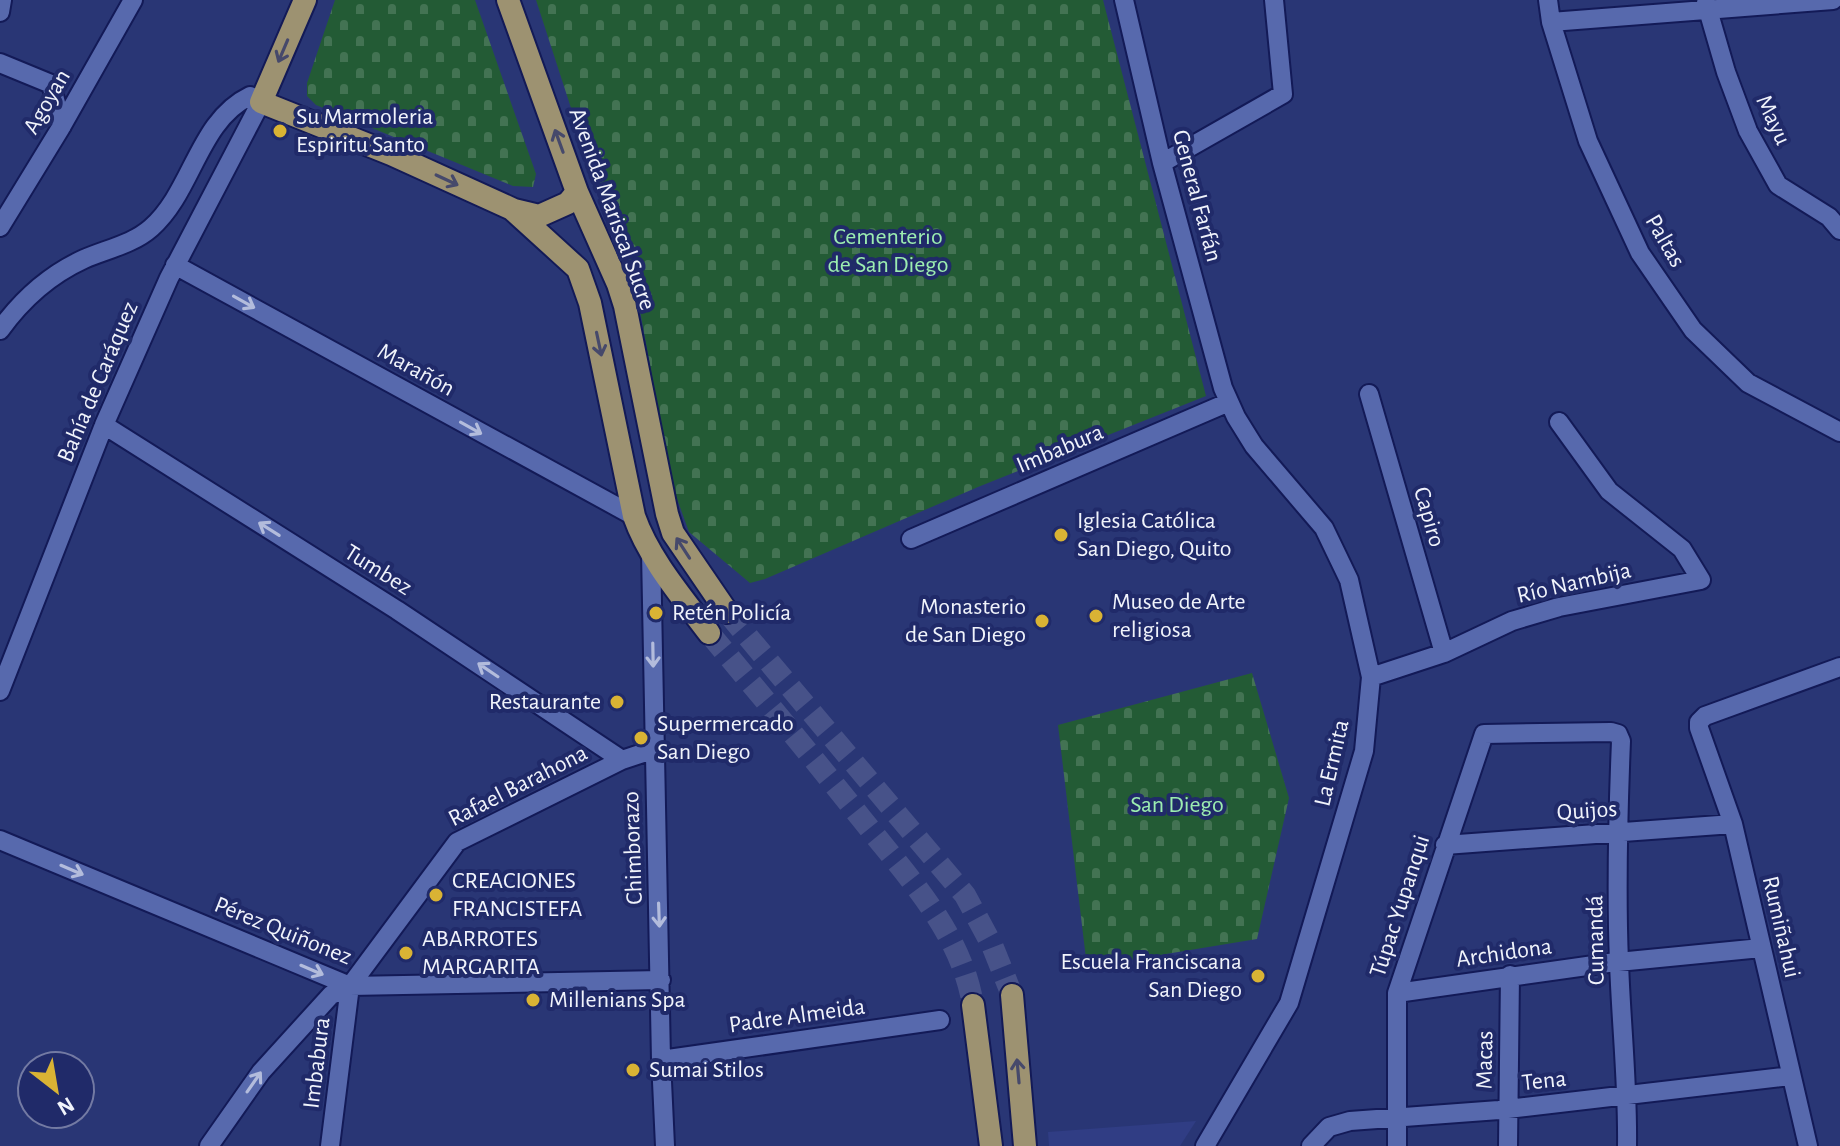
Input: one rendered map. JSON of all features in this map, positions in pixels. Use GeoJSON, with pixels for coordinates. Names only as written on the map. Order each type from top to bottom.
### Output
{"type":"FeatureCollection","features":[{"type":"Feature","properties":{"kind":"main road"},"geometry":{"type":"LineString","coordinates":[[305,0],[261,102],[391,154],[512,209],[539,216],[568,203],[577,192]]}},
{"type":"Feature","properties":{"kind":"main road","name":"Avenida Mariscal Sucre"},"geometry":{"type":"LineString","coordinates":[[508,0],[577,192],[625,306],[661,495],[673,533],[727,612]]}},
{"type":"Feature","properties":{"kind":"main road"},"geometry":{"type":"LineString","coordinates":[[512,209],[578,269],[590,303],[640,533],[709,633]]}},
{"type":"Feature","properties":{"kind":"main road"},"geometry":{"type":"LineString","coordinates":[[1012,995],[1025,1146]]}},
{"type":"Feature","properties":{"kind":"main road"},"geometry":{"type":"LineString","coordinates":[[973,1005],[991,1146]]}},
{"type":"Feature","properties":{"kind":"street"},"geometry":{"type":"LineString","coordinates":[[0,12],[2,0]]}},
{"type":"Feature","properties":{"kind":"street","name":"Agoyan"},"geometry":{"type":"LineString","coordinates":[[0,227],[62,126],[133,0]]}},
{"type":"Feature","properties":{"kind":"street","name":"General Farfán"},"geometry":{"type":"LineString","coordinates":[[1124,0],[1162,163],[1229,402]]}},
{"type":"Feature","properties":{"kind":"street"},"geometry":{"type":"LineString","coordinates":[[1162,163],[1283,94],[1274,0]]}},
{"type":"Feature","properties":{"kind":"street","name":"Paltas"},"geometry":{"type":"LineString","coordinates":[[1548,0],[1551,22],[1595,155],[1640,253],[1693,330],[1748,383],[1840,432]]}},
{"type":"Feature","properties":{"kind":"street"},"geometry":{"type":"LineString","coordinates":[[1551,22],[1707,6],[1833,0]]}},
{"type":"Feature","properties":{"kind":"street","name":"Mayu"},"geometry":{"type":"LineString","coordinates":[[1707,6],[1726,72],[1748,131],[1778,185],[1829,217],[1840,230]]}},
{"type":"Feature","properties":{"kind":"street"},"geometry":{"type":"LineString","coordinates":[[0,63],[51,84],[62,126]]}},
{"type":"Feature","properties":{"kind":"street"},"geometry":{"type":"LineString","coordinates":[[0,330],[15,308],[43,282],[85,259],[132,241],[151,229],[175,199],[218,122],[229,109],[250,96],[261,102]]}},
{"type":"Feature","properties":{"kind":"street","name":"Bahía de Caráquez"},"geometry":{"type":"LineString","coordinates":[[0,691],[104,425],[175,265],[261,102]]}},
{"type":"Feature","properties":{"kind":"street","name":"Marañón"},"geometry":{"type":"LineString","coordinates":[[175,265],[634,516]]}},
{"type":"Feature","properties":{"kind":"street","name":"Capiro"},"geometry":{"type":"LineString","coordinates":[[1369,394],[1444,653]]}},
{"type":"Feature","properties":{"kind":"street","name":"Imbabura"},"geometry":{"type":"LineString","coordinates":[[911,539],[1229,402]]}},
{"type":"Feature","properties":{"kind":"street","name":"La Ermita"},"geometry":{"type":"LineString","coordinates":[[1205,1146],[1289,1003],[1364,751],[1371,677],[1349,580],[1324,528],[1254,446],[1229,402]]}},
{"type":"Feature","properties":{"kind":"street","name":"Río Nambija"},"geometry":{"type":"LineString","coordinates":[[1371,677],[1444,653],[1512,621],[1559,607],[1701,580],[1682,549],[1609,491],[1559,422]]}},
{"type":"Feature","properties":{"kind":"street","name":"Tumbez"},"geometry":{"type":"LineString","coordinates":[[104,425],[397,610],[622,760]]}},
{"type":"Feature","properties":{"kind":"street","name":"Chimborazo"},"geometry":{"type":"LineString","coordinates":[[651,549],[665,1146]]}},
{"type":"Feature","properties":{"kind":"street","name":"Rumiñahui"},"geometry":{"type":"LineString","coordinates":[[1808,1146],[1733,824],[1699,722],[1705,716],[1840,667]]}},
{"type":"Feature","properties":{"kind":"street","name":"Cumandá"},"geometry":{"type":"LineString","coordinates":[[1484,734],[1618,734],[1621,741],[1617,833],[1627,1146]]}},
{"type":"Feature","properties":{"kind":"street","name":"Túpac Yupanqui"},"geometry":{"type":"LineString","coordinates":[[1397,1146],[1397,993],[1484,734]]}},
{"type":"Feature","properties":{"kind":"street","name":"Rafael Barahona"},"geometry":{"type":"LineString","coordinates":[[209,1146],[261,1072],[331,995],[350,986],[451,846],[622,760],[655,749]]}},
{"type":"Feature","properties":{"kind":"street","name":"Quijos"},"geometry":{"type":"LineString","coordinates":[[1445,845],[1733,824]]}},
{"type":"Feature","properties":{"kind":"street","name":"Pérez Quiñonez"},"geometry":{"type":"LineString","coordinates":[[0,840],[350,986],[661,980]]}},
{"type":"Feature","properties":{"kind":"street","name":"Archidona"},"geometry":{"type":"LineString","coordinates":[[1397,993],[1510,975],[1761,948]]}},
{"type":"Feature","properties":{"kind":"street","name":"Macas"},"geometry":{"type":"LineString","coordinates":[[1508,1146],[1510,975]]}},
{"type":"Feature","properties":{"kind":"street","name":"Imbabura"},"geometry":{"type":"LineString","coordinates":[[330,1146],[350,986]]}},
{"type":"Feature","properties":{"kind":"street","name":"Padre Almeida"},"geometry":{"type":"LineString","coordinates":[[661,1060],[940,1020]]}},
{"type":"Feature","properties":{"kind":"street","name":"Tena"},"geometry":{"type":"LineString","coordinates":[[1311,1146],[1329,1127],[1350,1121],[1508,1109],[1791,1076]]}},
{"type":"Feature","properties":{"kind":"shaded area"},"geometry":{"type":"Polygon","coordinates":[[[1196,1121],[1180,1146],[1049,1146],[1048,1132],[1196,1121]]]}},
{"type":"Feature","properties":{"kind":"green space"},"geometry":{"type":"Polygon","coordinates":[[[335,0],[475,0],[536,174],[533,187],[513,186],[316,105],[307,96],[307,83],[335,0]]]}},
{"type":"Feature","properties":{"kind":"green space","name":"Cementerio de San Diego"},"geometry":{"type":"Polygon","coordinates":[[[536,0],[1103,0],[1206,396],[750,583],[689,532],[672,485],[631,262],[606,216],[536,0]]]}},
{"type":"Feature","properties":{"kind":"green space","name":"San Diego"},"geometry":{"type":"Polygon","coordinates":[[[1252,673],[1289,798],[1257,939],[1087,967],[1058,725],[1252,673]]]}},
{"type":"Feature","properties":{"kind":"tunnel"},"geometry":{"type":"LineString","coordinates":[[727,612],[965,895],[992,945],[1012,995]]}},
{"type":"Feature","properties":{"kind":"tunnel"},"geometry":{"type":"LineString","coordinates":[[709,633],[929,905],[957,953],[973,1005]]}},
{"type":"Feature","properties":{"kind":"place","name":"Su Marmoleria Espiritu Santo"},"geometry":{"type":"Point","coordinates":[280,131]}},
{"type":"Feature","properties":{"kind":"place","name":"Iglesia Católica San Diego, Quito"},"geometry":{"type":"Point","coordinates":[1061,535]}},
{"type":"Feature","properties":{"kind":"place","name":"Retén Policía"},"geometry":{"type":"Point","coordinates":[656,613]}},
{"type":"Feature","properties":{"kind":"place","name":"Museo de Arte religiosa"},"geometry":{"type":"Point","coordinates":[1096,616]}},
{"type":"Feature","properties":{"kind":"place","name":"Monasterio de San Diego"},"geometry":{"type":"Point","coordinates":[1042,621]}},
{"type":"Feature","properties":{"kind":"place","name":"Restaurante"},"geometry":{"type":"Point","coordinates":[617,702]}},
{"type":"Feature","properties":{"kind":"place","name":"Supermercado San Diego"},"geometry":{"type":"Point","coordinates":[641,738]}},
{"type":"Feature","properties":{"kind":"place","name":"CREACIONES FRANCISTEFA"},"geometry":{"type":"Point","coordinates":[436,895]}},
{"type":"Feature","properties":{"kind":"place","name":"ABARROTES MARGARITA"},"geometry":{"type":"Point","coordinates":[406,953]}},
{"type":"Feature","properties":{"kind":"place","name":"Escuela Franciscana San Diego"},"geometry":{"type":"Point","coordinates":[1258,976]}},
{"type":"Feature","properties":{"kind":"place","name":"Millenians Spa"},"geometry":{"type":"Point","coordinates":[533,1000]}},
{"type":"Feature","properties":{"kind":"place","name":"Sumai Stilos"},"geometry":{"type":"Point","coordinates":[633,1070]}}]}
